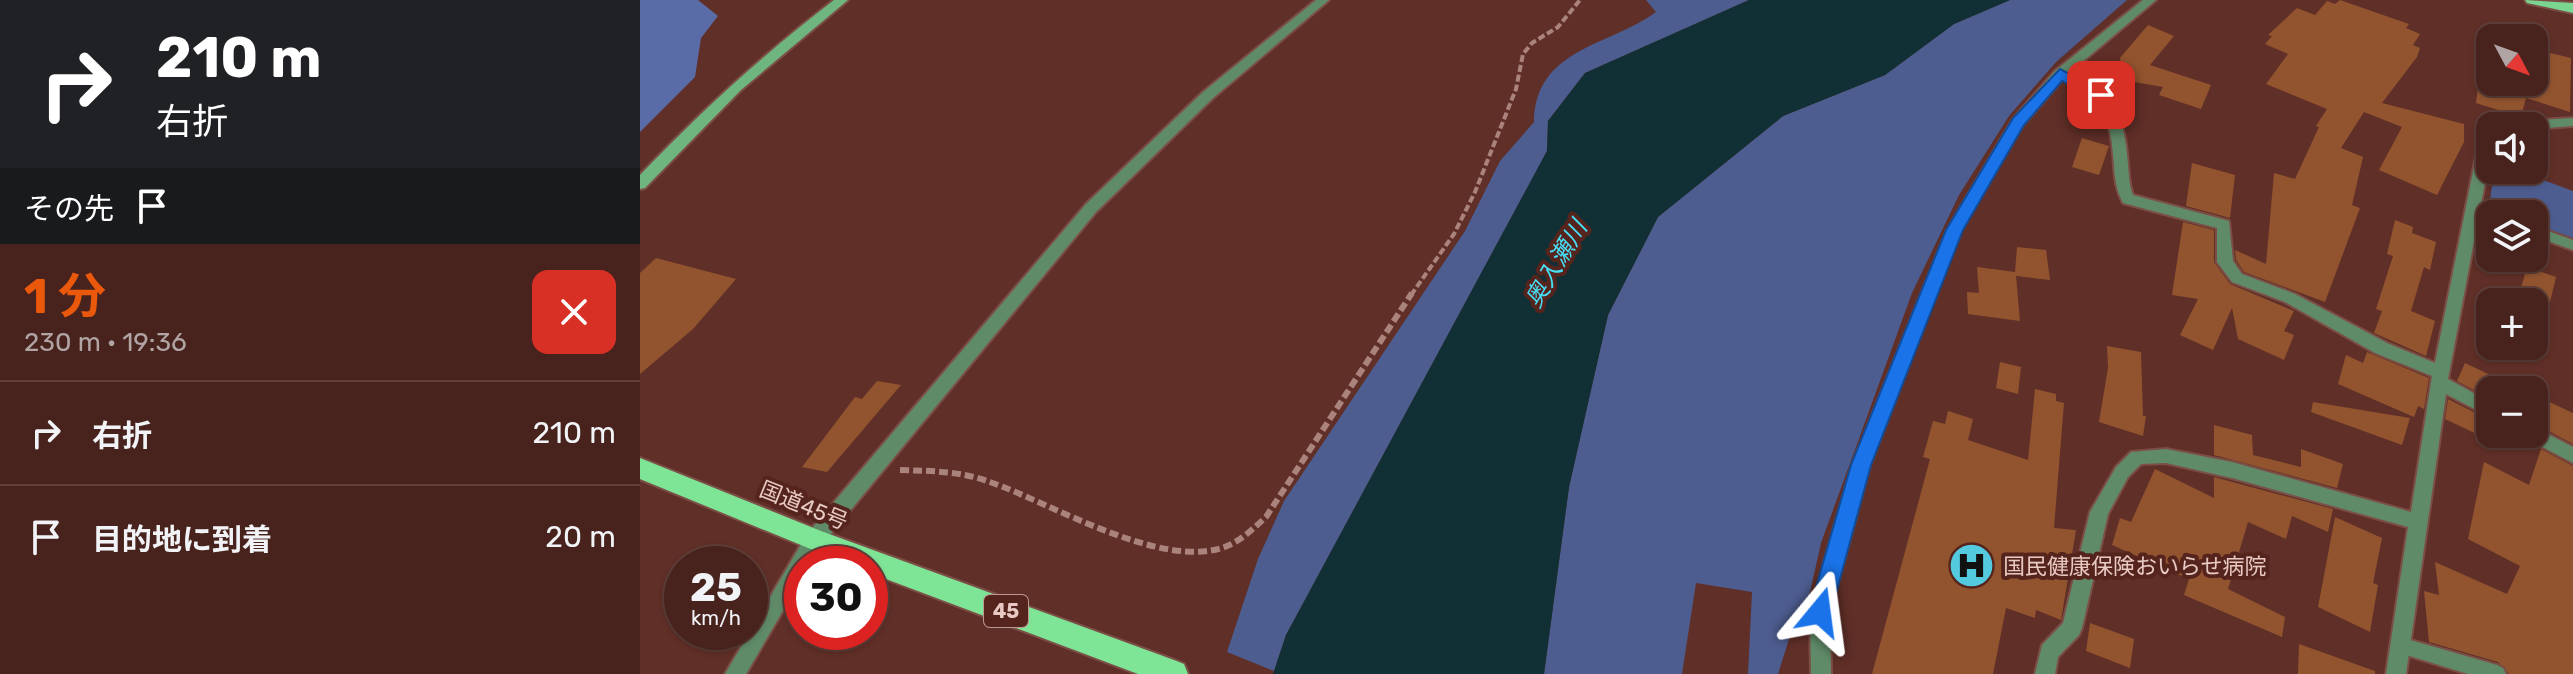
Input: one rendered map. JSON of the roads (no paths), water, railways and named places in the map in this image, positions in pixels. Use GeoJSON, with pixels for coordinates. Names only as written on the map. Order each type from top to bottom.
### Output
{"type":"FeatureCollection","features":[{"type":"Feature","properties":{"kind":"highway","name":"国道45号"},"geometry":{"type":"LineString","coordinates":[[640,468],[826,544],[1174,674]]}},
{"type":"Feature","properties":{"kind":"main road"},"geometry":{"type":"LineString","coordinates":[[640,184],[677,144],[809,25],[842,0]]}},
{"type":"Feature","properties":{"kind":"main road"},"geometry":{"type":"LineString","coordinates":[[2532,0],[2573,8]]}},
{"type":"Feature","properties":{"kind":"street"},"geometry":{"type":"LineString","coordinates":[[735,674],[826,544],[876,465],[1091,208],[1208,95],[1323,0]]}},
{"type":"Feature","properties":{"kind":"street"},"geometry":{"type":"LineString","coordinates":[[1821,674],[1820,612],[1861,465],[1954,230],[2018,122],[2060,74],[2150,0]]}},
{"type":"Feature","properties":{"kind":"street"},"geometry":{"type":"LineString","coordinates":[[2060,74],[2091,88],[2109,104],[2119,144],[2123,191],[2128,199],[2224,225],[2225,262],[2237,278],[2290,298],[2440,378],[2476,401]]}},
{"type":"Feature","properties":{"kind":"street"},"geometry":{"type":"LineString","coordinates":[[2548,124],[2573,122]]}},
{"type":"Feature","properties":{"kind":"street"},"geometry":{"type":"LineString","coordinates":[[2396,674],[2440,378],[2476,236]]}},
{"type":"Feature","properties":{"kind":"street"},"geometry":{"type":"LineString","coordinates":[[2548,442],[2573,456]]}},
{"type":"Feature","properties":{"kind":"street"},"geometry":{"type":"LineString","coordinates":[[2045,674],[2049,652],[2072,628],[2099,512],[2122,472],[2137,457],[2166,456],[2232,470],[2419,522]]}},
{"type":"Feature","properties":{"kind":"lane"},"geometry":{"type":"LineString","coordinates":[[2548,236],[2573,245]]}},
{"type":"Feature","properties":{"kind":"lane"},"geometry":{"type":"LineString","coordinates":[[2400,645],[2497,674]]}},
{"type":"Feature","properties":{"kind":"water","name":"奥入瀬川"},"geometry":{"type":"Polygon","coordinates":[[[1749,0],[2010,0],[1954,24],[1885,75],[1783,116],[1658,217],[1608,315],[1569,487],[1544,674],[1273,674],[1286,635],[1547,151],[1548,121],[1585,73],[1749,0]]]}},
{"type":"Feature","properties":{"kind":"place","name":"国民健康保険おいらせ病院"},"geometry":{"type":"Point","coordinates":[1972,566]}}]}
